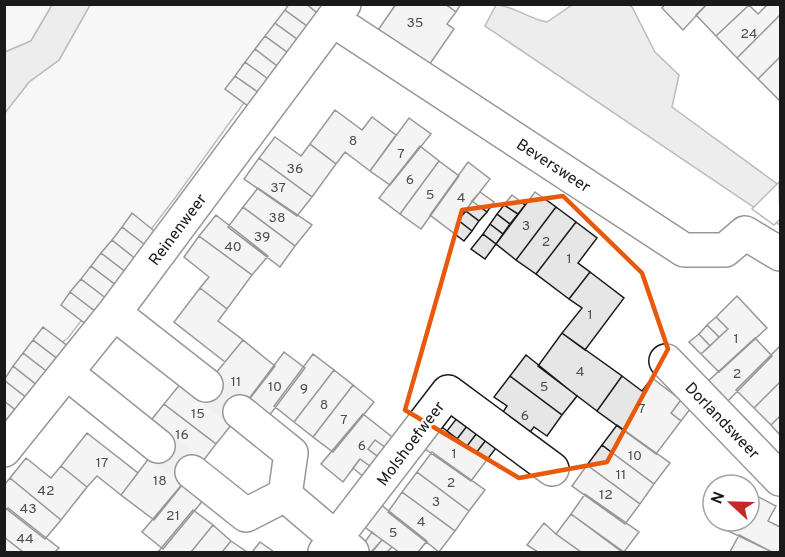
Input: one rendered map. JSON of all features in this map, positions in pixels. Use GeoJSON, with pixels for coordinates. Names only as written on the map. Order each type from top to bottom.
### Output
{"type":"FeatureCollection","features":[{"type":"Feature","properties":{"kind":"street","name":"Beversweer"},"geometry":{"type":"LineString","coordinates":[[338,12],[684,250],[725,250],[745,233],[780,254]]}},
{"type":"Feature","properties":{"kind":"street","name":"Reinenweer"},"geometry":{"type":"LineString","coordinates":[[4,450],[114,313],[338,12]]}},
{"type":"Feature","properties":{"kind":"street"},"geometry":{"type":"LineString","coordinates":[[114,313],[206,385]]}},
{"type":"Feature","properties":{"kind":"street","name":"Dorlandsweer"},"geometry":{"type":"LineString","coordinates":[[666,362],[780,478]]}},
{"type":"Feature","properties":{"kind":"street"},"geometry":{"type":"LineString","coordinates":[[67,373],[158,446]]}},
{"type":"Feature","properties":{"kind":"street","name":"Molshoefweer"},"geometry":{"type":"LineString","coordinates":[[285,495],[338,548],[448,392],[552,469]]}},
{"type":"Feature","properties":{"kind":"street"},"geometry":{"type":"LineString","coordinates":[[192,472],[246,515],[285,495],[291,453],[240,412]]}},
{"type":"Feature","properties":{"kind":"highlighted area"},"geometry":{"type":"Polygon","coordinates":[[[563,196],[642,273],[668,349],[607,462],[519,478],[405,410],[424,335],[462,210],[563,196]]]}},
{"type":"Feature","properties":{"kind":"shaded area"},"geometry":{"type":"Polygon","coordinates":[[[627,4],[632,7],[655,52],[679,75],[672,107],[780,186],[780,225],[485,26],[496,5],[508,7],[547,22],[572,5],[627,4]]]}},
{"type":"Feature","properties":{"kind":"shaded area"},"geometry":{"type":"Polygon","coordinates":[[[5,5],[52,5],[31,41],[5,52],[5,5]]]}},
{"type":"Feature","properties":{"kind":"shaded area"},"geometry":{"type":"Polygon","coordinates":[[[52,5],[90,5],[59,60],[29,82],[5,113],[5,52],[31,41],[52,5]]]}},
{"type":"Feature","properties":{"kind":"shaded area"},"geometry":{"type":"Polygon","coordinates":[[[90,5],[315,5],[175,198],[68,338],[5,384],[4,113],[29,82],[59,60],[90,5]]]}},
{"type":"Feature","properties":{"kind":"pier"},"geometry":{"type":"Polygon","coordinates":[[[779,182],[780,219],[774,225],[752,209],[779,182]]]}},
{"type":"Feature","properties":{"kind":"building"},"geometry":{"type":"Polygon","coordinates":[[[289,4],[306,4],[321,16],[311,29],[285,10],[289,4]]]}},
{"type":"Feature","properties":{"kind":"building"},"geometry":{"type":"Polygon","coordinates":[[[306,4],[330,4],[321,16],[306,4]]]}},
{"type":"Feature","properties":{"kind":"building"},"geometry":{"type":"Polygon","coordinates":[[[396,4],[445,4],[456,12],[447,24],[454,29],[427,68],[376,33],[396,4]]]}},
{"type":"Feature","properties":{"kind":"building"},"geometry":{"type":"Polygon","coordinates":[[[445,4],[461,4],[456,12],[445,4]]]}},
{"type":"Feature","properties":{"kind":"building"},"geometry":{"type":"Polygon","coordinates":[[[665,4],[707,4],[683,30],[662,8],[665,4]]]}},
{"type":"Feature","properties":{"kind":"building"},"geometry":{"type":"Polygon","coordinates":[[[707,4],[749,5],[716,36],[696,15],[707,4]]]}},
{"type":"Feature","properties":{"kind":"building"},"geometry":{"type":"Polygon","coordinates":[[[768,4],[780,4],[780,15],[737,58],[716,36],[749,5],[758,14],[768,4]]]}},
{"type":"Feature","properties":{"kind":"building"},"geometry":{"type":"Polygon","coordinates":[[[285,10],[311,29],[301,42],[275,23],[285,10]]]}},
{"type":"Feature","properties":{"kind":"building"},"geometry":{"type":"Polygon","coordinates":[[[780,15],[780,57],[758,79],[737,58],[780,15]]]}},
{"type":"Feature","properties":{"kind":"building"},"geometry":{"type":"Polygon","coordinates":[[[275,23],[301,42],[291,55],[265,36],[275,23]]]}},
{"type":"Feature","properties":{"kind":"building"},"geometry":{"type":"Polygon","coordinates":[[[265,36],[291,55],[281,69],[255,49],[265,36]]]}},
{"type":"Feature","properties":{"kind":"building"},"geometry":{"type":"Polygon","coordinates":[[[255,49],[281,69],[272,82],[245,62],[255,49]]]}},
{"type":"Feature","properties":{"kind":"building"},"geometry":{"type":"Polygon","coordinates":[[[780,57],[780,98],[779,100],[758,79],[780,57]]]}},
{"type":"Feature","properties":{"kind":"building"},"geometry":{"type":"Polygon","coordinates":[[[245,62],[272,82],[262,95],[235,76],[245,62]]]}},
{"type":"Feature","properties":{"kind":"building"},"geometry":{"type":"Polygon","coordinates":[[[235,76],[262,95],[252,109],[225,89],[235,76]]]}},
{"type":"Feature","properties":{"kind":"building"},"geometry":{"type":"Polygon","coordinates":[[[335,110],[362,130],[372,117],[396,135],[370,171],[345,152],[336,164],[310,144],[335,110]]]}},
{"type":"Feature","properties":{"kind":"building"},"geometry":{"type":"Polygon","coordinates":[[[409,118],[431,134],[390,185],[370,171],[409,118]]]}},
{"type":"Feature","properties":{"kind":"building"},"geometry":{"type":"Polygon","coordinates":[[[275,137],[301,156],[310,144],[336,164],[312,197],[259,158],[275,137]]]}},
{"type":"Feature","properties":{"kind":"building"},"geometry":{"type":"Polygon","coordinates":[[[420,146],[439,161],[400,214],[379,198],[420,146]]]}},
{"type":"Feature","properties":{"kind":"building"},"geometry":{"type":"Polygon","coordinates":[[[259,158],[312,197],[297,216],[244,179],[259,158]]]}},
{"type":"Feature","properties":{"kind":"building"},"geometry":{"type":"Polygon","coordinates":[[[439,161],[459,176],[421,229],[400,214],[439,161]]]}},
{"type":"Feature","properties":{"kind":"building"},"geometry":{"type":"Polygon","coordinates":[[[468,162],[490,179],[458,220],[472,231],[464,241],[430,215],[468,162]]]}},
{"type":"Feature","properties":{"kind":"building"},"geometry":{"type":"Polygon","coordinates":[[[258,188],[312,225],[295,246],[243,207],[258,188]]]}},
{"type":"Feature","properties":{"kind":"building"},"geometry":{"type":"Polygon","coordinates":[[[480,192],[494,202],[487,212],[472,201],[480,192]]]}},
{"type":"Feature","properties":{"kind":"building"},"geometry":{"type":"Polygon","coordinates":[[[535,192],[556,207],[516,260],[496,244],[535,192]]]}},
{"type":"Feature","properties":{"kind":"building"},"geometry":{"type":"Polygon","coordinates":[[[512,195],[525,205],[518,214],[504,205],[512,195]]]}},
{"type":"Feature","properties":{"kind":"building"},"geometry":{"type":"Polygon","coordinates":[[[472,201],[487,212],[479,221],[466,211],[472,201]]]}},
{"type":"Feature","properties":{"kind":"building"},"geometry":{"type":"Polygon","coordinates":[[[504,205],[518,214],[510,224],[497,214],[504,205]]]}},
{"type":"Feature","properties":{"kind":"building"},"geometry":{"type":"Polygon","coordinates":[[[243,207],[295,246],[280,267],[228,227],[243,207]]]}},
{"type":"Feature","properties":{"kind":"building"},"geometry":{"type":"Polygon","coordinates":[[[556,207],[576,222],[536,274],[516,260],[556,207]]]}},
{"type":"Feature","properties":{"kind":"building"},"geometry":{"type":"Polygon","coordinates":[[[466,211],[479,221],[472,231],[458,220],[466,211]]]}},
{"type":"Feature","properties":{"kind":"building"},"geometry":{"type":"Polygon","coordinates":[[[132,213],[158,234],[148,247],[122,227],[132,213]]]}},
{"type":"Feature","properties":{"kind":"building"},"geometry":{"type":"Polygon","coordinates":[[[497,214],[510,224],[503,234],[490,224],[497,214]]]}},
{"type":"Feature","properties":{"kind":"building"},"geometry":{"type":"Polygon","coordinates":[[[216,215],[268,256],[252,275],[199,236],[216,215]]]}},
{"type":"Feature","properties":{"kind":"building"},"geometry":{"type":"Polygon","coordinates":[[[576,222],[597,238],[578,263],[590,272],[569,299],[536,274],[576,222]]]}},
{"type":"Feature","properties":{"kind":"building"},"geometry":{"type":"Polygon","coordinates":[[[490,224],[503,234],[496,244],[483,234],[490,224]]]}},
{"type":"Feature","properties":{"kind":"building"},"geometry":{"type":"Polygon","coordinates":[[[122,227],[148,247],[137,260],[112,240],[122,227]]]}},
{"type":"Feature","properties":{"kind":"building"},"geometry":{"type":"Polygon","coordinates":[[[483,234],[496,244],[485,259],[471,249],[483,234]]]}},
{"type":"Feature","properties":{"kind":"building"},"geometry":{"type":"Polygon","coordinates":[[[199,236],[252,275],[227,309],[200,288],[209,277],[184,257],[199,236]]]}},
{"type":"Feature","properties":{"kind":"building"},"geometry":{"type":"Polygon","coordinates":[[[112,240],[137,260],[127,273],[101,253],[112,240]]]}},
{"type":"Feature","properties":{"kind":"building"},"geometry":{"type":"Polygon","coordinates":[[[101,253],[127,273],[117,286],[91,266],[101,253]]]}},
{"type":"Feature","properties":{"kind":"building"},"geometry":{"type":"Polygon","coordinates":[[[91,266],[117,286],[107,299],[81,279],[91,266]]]}},
{"type":"Feature","properties":{"kind":"building"},"geometry":{"type":"Polygon","coordinates":[[[590,272],[624,298],[585,350],[562,333],[582,308],[569,299],[590,272]]]}},
{"type":"Feature","properties":{"kind":"building"},"geometry":{"type":"Polygon","coordinates":[[[81,279],[107,299],[96,312],[70,292],[81,279]]]}},
{"type":"Feature","properties":{"kind":"building"},"geometry":{"type":"Polygon","coordinates":[[[200,288],[227,309],[218,321],[243,340],[225,362],[174,322],[200,288]]]}},
{"type":"Feature","properties":{"kind":"building"},"geometry":{"type":"Polygon","coordinates":[[[70,292],[96,312],[87,325],[61,305],[70,292]]]}},
{"type":"Feature","properties":{"kind":"building"},"geometry":{"type":"Polygon","coordinates":[[[737,296],[767,328],[719,372],[701,354],[728,329],[716,317],[737,296]]]}},
{"type":"Feature","properties":{"kind":"building"},"geometry":{"type":"Polygon","coordinates":[[[716,317],[728,329],[719,337],[707,325],[716,317]]]}},
{"type":"Feature","properties":{"kind":"building"},"geometry":{"type":"Polygon","coordinates":[[[707,325],[719,337],[710,346],[699,334],[707,325]]]}},
{"type":"Feature","properties":{"kind":"building"},"geometry":{"type":"Polygon","coordinates":[[[43,327],[69,347],[59,360],[33,340],[43,327]]]}},
{"type":"Feature","properties":{"kind":"building"},"geometry":{"type":"Polygon","coordinates":[[[562,333],[622,376],[597,411],[538,366],[562,333]]]}},
{"type":"Feature","properties":{"kind":"building"},"geometry":{"type":"Polygon","coordinates":[[[699,334],[710,346],[701,354],[689,342],[699,334]]]}},
{"type":"Feature","properties":{"kind":"building"},"geometry":{"type":"Polygon","coordinates":[[[755,338],[772,356],[726,403],[706,383],[755,338]]]}},
{"type":"Feature","properties":{"kind":"building"},"geometry":{"type":"Polygon","coordinates":[[[33,340],[59,360],[49,373],[23,353],[33,340]]]}},
{"type":"Feature","properties":{"kind":"building"},"geometry":{"type":"Polygon","coordinates":[[[243,340],[275,366],[231,423],[197,396],[243,340]]]}},
{"type":"Feature","properties":{"kind":"building"},"geometry":{"type":"Polygon","coordinates":[[[780,346],[780,382],[754,408],[736,390],[780,346]]]}},
{"type":"Feature","properties":{"kind":"building"},"geometry":{"type":"Polygon","coordinates":[[[284,352],[305,368],[266,420],[245,404],[284,352]]]}},
{"type":"Feature","properties":{"kind":"building"},"geometry":{"type":"Polygon","coordinates":[[[23,353],[49,373],[38,386],[13,366],[23,353]]]}},
{"type":"Feature","properties":{"kind":"building"},"geometry":{"type":"Polygon","coordinates":[[[313,354],[334,370],[294,422],[274,406],[313,354]]]}},
{"type":"Feature","properties":{"kind":"building"},"geometry":{"type":"Polygon","coordinates":[[[526,355],[577,396],[562,415],[510,376],[526,355]]]}},
{"type":"Feature","properties":{"kind":"building"},"geometry":{"type":"Polygon","coordinates":[[[13,366],[38,386],[28,399],[4,380],[13,366]]]}},
{"type":"Feature","properties":{"kind":"building"},"geometry":{"type":"Polygon","coordinates":[[[334,370],[353,385],[313,437],[294,422],[334,370]]]}},
{"type":"Feature","properties":{"kind":"building"},"geometry":{"type":"Polygon","coordinates":[[[510,376],[562,415],[547,436],[534,427],[523,441],[497,421],[507,406],[494,397],[510,376]]]}},
{"type":"Feature","properties":{"kind":"building"},"geometry":{"type":"Polygon","coordinates":[[[622,376],[642,391],[652,378],[681,400],[671,413],[681,421],[656,454],[597,411],[622,376]]]}},
{"type":"Feature","properties":{"kind":"building"},"geometry":{"type":"Polygon","coordinates":[[[4,380],[28,399],[18,412],[4,401],[4,380]]]}},
{"type":"Feature","properties":{"kind":"building"},"geometry":{"type":"Polygon","coordinates":[[[780,382],[780,416],[771,425],[754,408],[780,382]]]}},
{"type":"Feature","properties":{"kind":"building"},"geometry":{"type":"Polygon","coordinates":[[[181,383],[232,424],[216,444],[164,404],[181,383]]]}},
{"type":"Feature","properties":{"kind":"building"},"geometry":{"type":"Polygon","coordinates":[[[353,385],[374,402],[333,452],[313,437],[353,385]]]}},
{"type":"Feature","properties":{"kind":"building"},"geometry":{"type":"Polygon","coordinates":[[[681,400],[691,408],[681,421],[671,413],[681,400]]]}},
{"type":"Feature","properties":{"kind":"building"},"geometry":{"type":"Polygon","coordinates":[[[4,401],[18,412],[8,425],[4,422],[4,401]]]}},
{"type":"Feature","properties":{"kind":"building"},"geometry":{"type":"Polygon","coordinates":[[[164,404],[216,444],[200,465],[148,424],[164,404]]]}},
{"type":"Feature","properties":{"kind":"building"},"geometry":{"type":"Polygon","coordinates":[[[363,414],[396,440],[389,450],[375,440],[368,449],[381,459],[374,469],[360,459],[343,482],[321,464],[363,414]]]}},
{"type":"Feature","properties":{"kind":"building"},"geometry":{"type":"Polygon","coordinates":[[[780,416],[780,435],[771,425],[780,416]]]}},
{"type":"Feature","properties":{"kind":"building"},"geometry":{"type":"Polygon","coordinates":[[[457,418],[467,426],[457,439],[447,431],[457,418]]]}},
{"type":"Feature","properties":{"kind":"building"},"geometry":{"type":"Polygon","coordinates":[[[434,421],[476,453],[486,440],[496,448],[471,481],[418,444],[434,421]]]}},
{"type":"Feature","properties":{"kind":"building"},"geometry":{"type":"Polygon","coordinates":[[[617,425],[670,463],[654,484],[602,445],[617,425]]]}},
{"type":"Feature","properties":{"kind":"building"},"geometry":{"type":"Polygon","coordinates":[[[467,426],[477,433],[467,446],[457,439],[467,426]]]}},
{"type":"Feature","properties":{"kind":"building"},"geometry":{"type":"Polygon","coordinates":[[[87,433],[138,473],[121,495],[97,476],[87,487],[61,466],[87,433]]]}},
{"type":"Feature","properties":{"kind":"building"},"geometry":{"type":"Polygon","coordinates":[[[477,433],[486,440],[476,453],[467,446],[477,433]]]}},
{"type":"Feature","properties":{"kind":"building"},"geometry":{"type":"Polygon","coordinates":[[[165,437],[199,464],[154,520],[121,495],[165,437]]]}},
{"type":"Feature","properties":{"kind":"building"},"geometry":{"type":"Polygon","coordinates":[[[375,440],[389,450],[381,459],[368,449],[375,440]]]}},
{"type":"Feature","properties":{"kind":"building"},"geometry":{"type":"Polygon","coordinates":[[[602,445],[654,484],[640,504],[587,465],[602,445]]]}},
{"type":"Feature","properties":{"kind":"building"},"geometry":{"type":"Polygon","coordinates":[[[432,452],[485,490],[469,511],[417,472],[432,452]]]}},
{"type":"Feature","properties":{"kind":"building"},"geometry":{"type":"Polygon","coordinates":[[[26,458],[51,478],[61,466],[87,487],[61,520],[10,478],[26,458]]]}},
{"type":"Feature","properties":{"kind":"building"},"geometry":{"type":"Polygon","coordinates":[[[360,459],[374,469],[366,479],[353,468],[360,459]]]}},
{"type":"Feature","properties":{"kind":"building"},"geometry":{"type":"Polygon","coordinates":[[[587,465],[640,504],[625,524],[572,486],[587,465]]]}},
{"type":"Feature","properties":{"kind":"building"},"geometry":{"type":"Polygon","coordinates":[[[417,472],[469,511],[455,531],[402,492],[417,472]]]}},
{"type":"Feature","properties":{"kind":"building"},"geometry":{"type":"Polygon","coordinates":[[[10,478],[61,520],[45,539],[4,507],[4,485],[10,478]]]}},
{"type":"Feature","properties":{"kind":"building"},"geometry":{"type":"Polygon","coordinates":[[[184,482],[205,498],[163,549],[142,532],[184,482]]]}},
{"type":"Feature","properties":{"kind":"building"},"geometry":{"type":"Polygon","coordinates":[[[402,492],[455,531],[439,552],[388,512],[402,492]]]}},
{"type":"Feature","properties":{"kind":"building"},"geometry":{"type":"Polygon","coordinates":[[[585,494],[639,532],[624,552],[571,514],[585,494]]]}},
{"type":"Feature","properties":{"kind":"building"},"geometry":{"type":"Polygon","coordinates":[[[761,498],[776,506],[768,521],[780,527],[780,552],[772,552],[732,533],[761,533],[761,498]]]}},
{"type":"Feature","properties":{"kind":"building"},"geometry":{"type":"Polygon","coordinates":[[[375,500],[427,541],[418,552],[399,552],[359,523],[375,500]]]}},
{"type":"Feature","properties":{"kind":"building"},"geometry":{"type":"Polygon","coordinates":[[[8,508],[59,548],[55,552],[23,552],[4,537],[4,511],[8,508]]]}},
{"type":"Feature","properties":{"kind":"building"},"geometry":{"type":"Polygon","coordinates":[[[193,510],[213,525],[191,552],[158,552],[193,510]]]}},
{"type":"Feature","properties":{"kind":"building"},"geometry":{"type":"Polygon","coordinates":[[[571,514],[622,552],[581,552],[556,534],[571,514]]]}},
{"type":"Feature","properties":{"kind":"building"},"geometry":{"type":"Polygon","coordinates":[[[544,523],[581,552],[538,552],[527,545],[544,523]]]}},
{"type":"Feature","properties":{"kind":"building"},"geometry":{"type":"Polygon","coordinates":[[[213,525],[231,541],[222,552],[191,552],[213,525]]]}},
{"type":"Feature","properties":{"kind":"building"},"geometry":{"type":"Polygon","coordinates":[[[372,532],[382,540],[371,552],[362,546],[372,532]]]}},
{"type":"Feature","properties":{"kind":"building"},"geometry":{"type":"Polygon","coordinates":[[[739,535],[772,552],[730,552],[739,535]]]}},
{"type":"Feature","properties":{"kind":"building"},"geometry":{"type":"Polygon","coordinates":[[[4,537],[23,552],[4,552],[4,537]]]}},
{"type":"Feature","properties":{"kind":"building"},"geometry":{"type":"Polygon","coordinates":[[[382,540],[392,547],[387,552],[372,552],[382,540]]]}},
{"type":"Feature","properties":{"kind":"building"},"geometry":{"type":"Polygon","coordinates":[[[231,541],[247,552],[222,552],[231,541]]]}},
{"type":"Feature","properties":{"kind":"building"},"geometry":{"type":"Polygon","coordinates":[[[260,542],[274,552],[252,552],[260,542]]]}},
{"type":"Feature","properties":{"kind":"tunnel"},"geometry":{"type":"LineString","coordinates":[[206,385],[240,412]]}},
{"type":"Feature","properties":{"kind":"tunnel"},"geometry":{"type":"LineString","coordinates":[[158,446],[192,472]]}}]}
